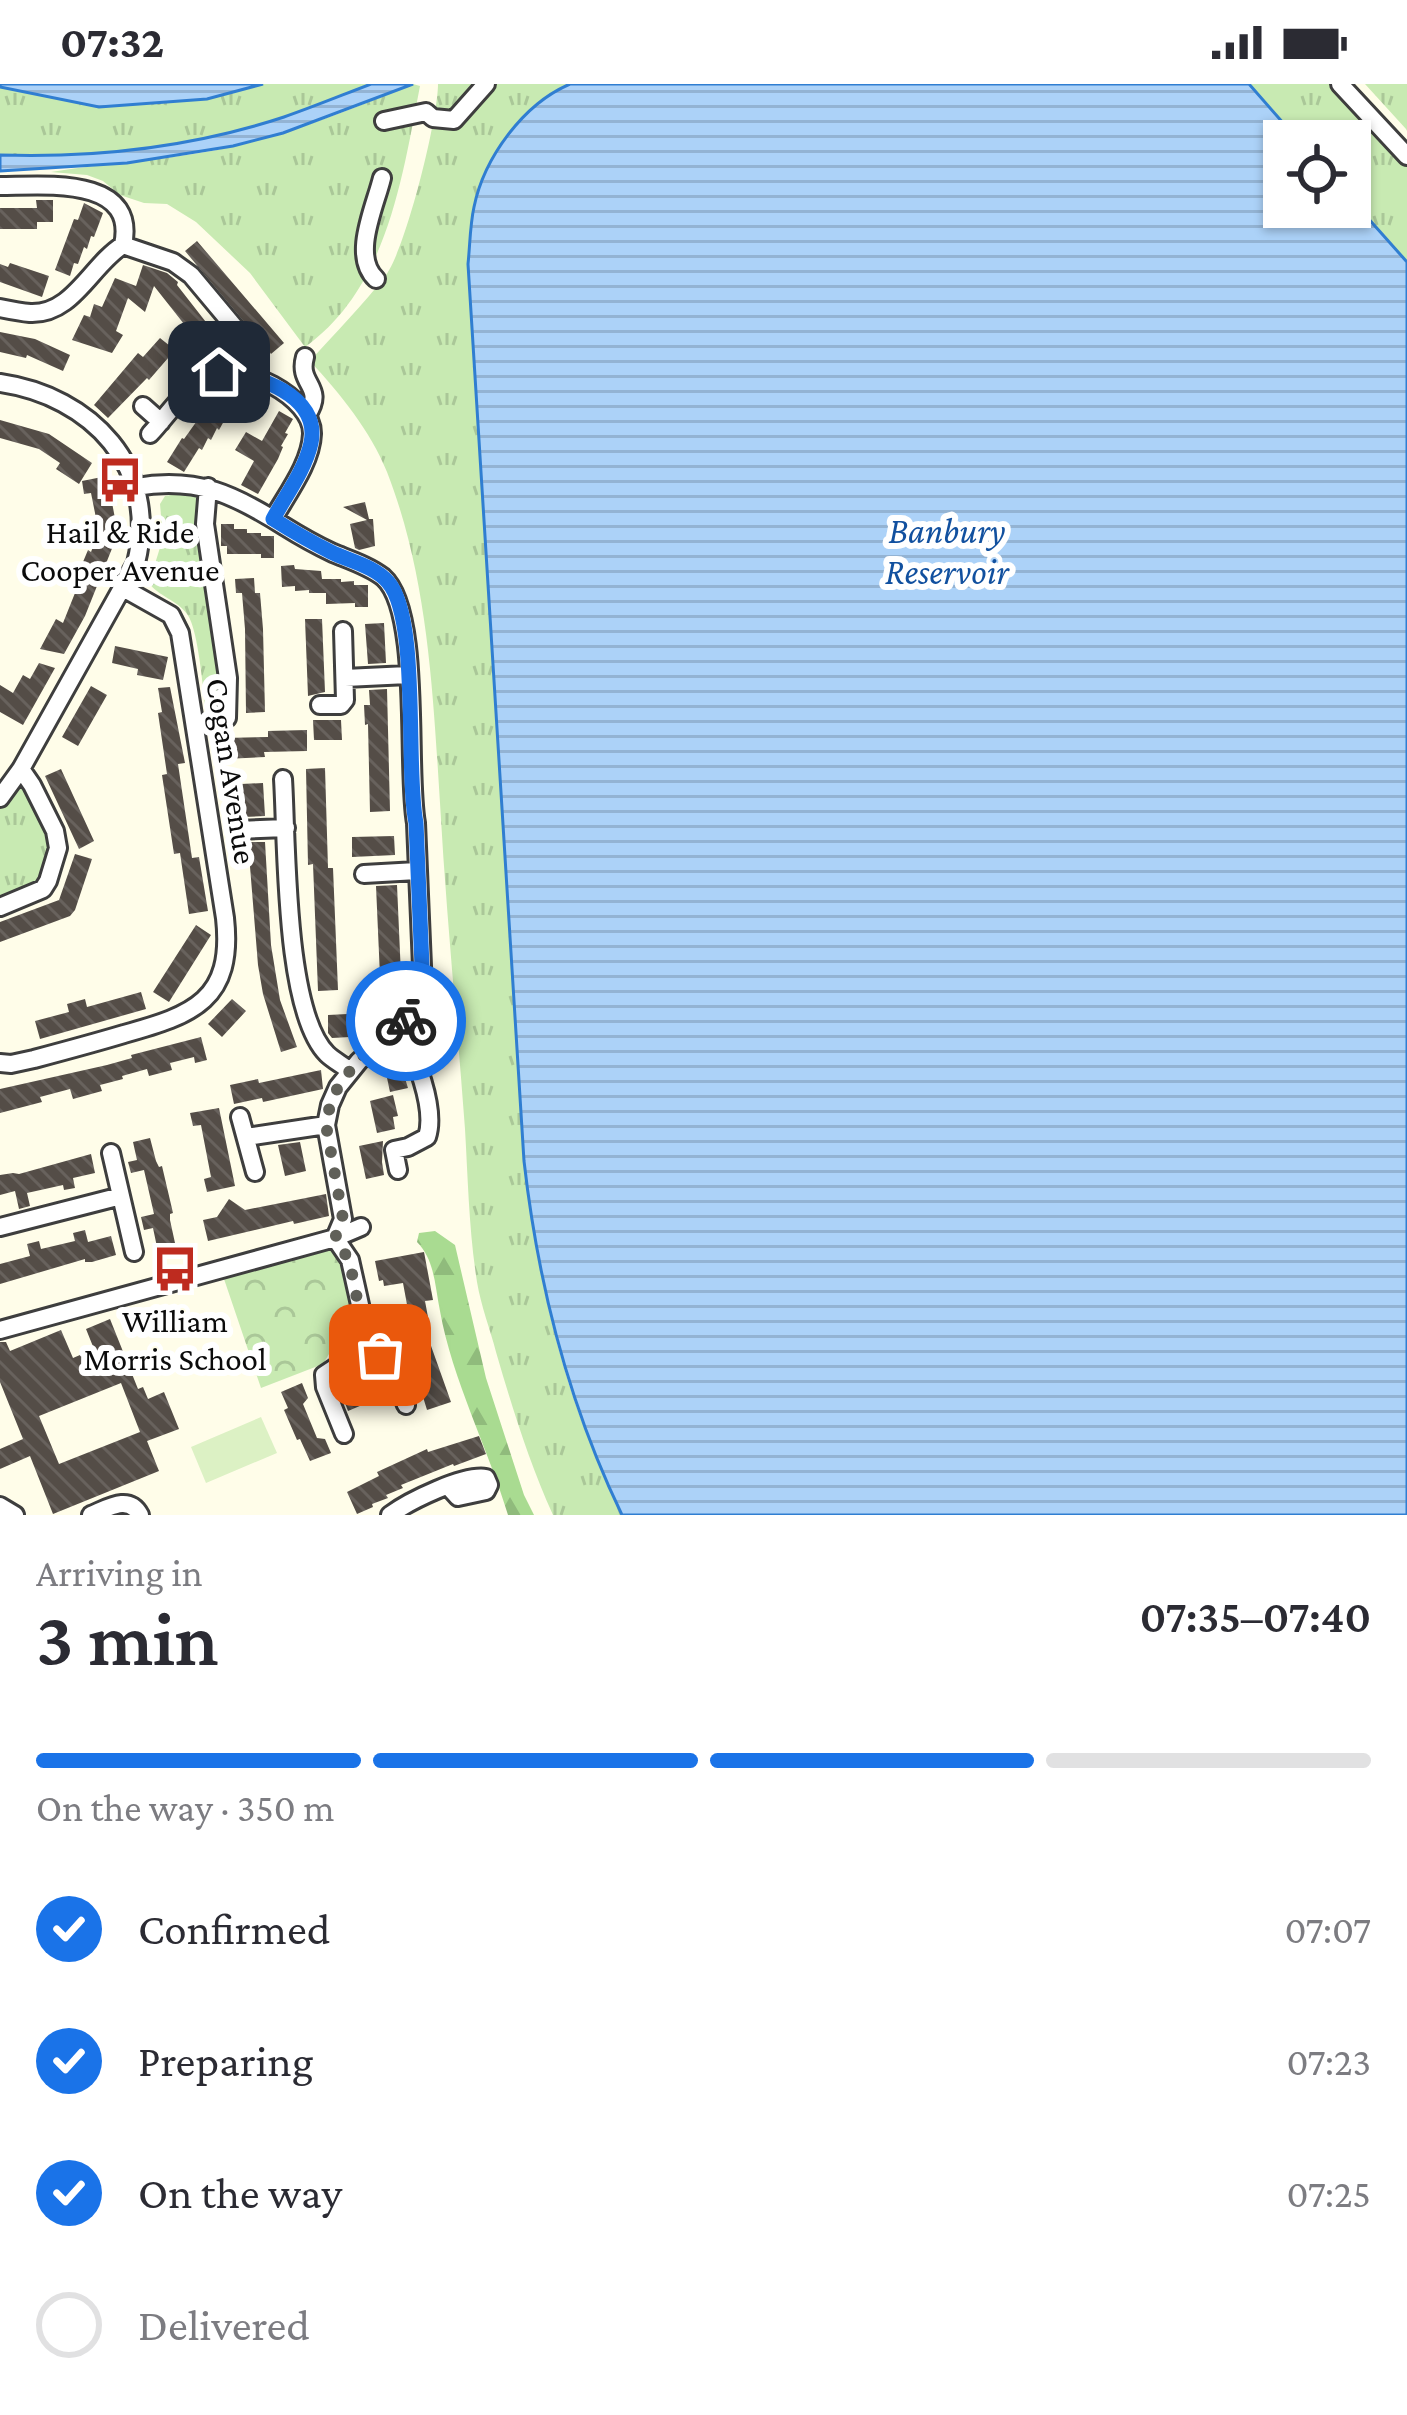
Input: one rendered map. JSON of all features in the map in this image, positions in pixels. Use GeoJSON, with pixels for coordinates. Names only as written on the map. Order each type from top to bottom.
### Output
{"type":"FeatureCollection","features":[{"type":"Feature","properties":{"kind":"street"},"geometry":{"type":"LineString","coordinates":[[384,121],[426,112],[454,120],[486,84]]}},
{"type":"Feature","properties":{"kind":"street"},"geometry":{"type":"LineString","coordinates":[[1340,84],[1407,156]]}},
{"type":"Feature","properties":{"kind":"street"},"geometry":{"type":"LineString","coordinates":[[376,279],[366,266],[365,248],[382,178]]}},
{"type":"Feature","properties":{"kind":"street"},"geometry":{"type":"LineString","coordinates":[[0,186],[74,186],[105,197],[114,204],[126,231],[123,244],[64,303],[30,313],[0,308]]}},
{"type":"Feature","properties":{"kind":"street"},"geometry":{"type":"LineString","coordinates":[[123,244],[173,262],[191,275],[247,342]]}},
{"type":"Feature","properties":{"kind":"street"},"geometry":{"type":"LineString","coordinates":[[304,357],[302,373],[315,394],[307,415]]}},
{"type":"Feature","properties":{"kind":"street"},"geometry":{"type":"LineString","coordinates":[[143,406],[156,428],[192,387],[219,372],[274,386],[292,398],[312,426],[310,448],[273,519]]}},
{"type":"Feature","properties":{"kind":"street"},"geometry":{"type":"LineString","coordinates":[[0,383],[28,388],[92,422],[112,441],[142,509],[136,563],[21,769],[0,798]]}},
{"type":"Feature","properties":{"kind":"street"},"geometry":{"type":"LineString","coordinates":[[136,487],[176,484],[230,494],[309,541],[371,569],[387,580],[401,608],[423,990],[419,1003],[397,1030],[350,1071],[330,1105],[326,1125],[343,1219],[335,1238]]}},
{"type":"Feature","properties":{"kind":"street"},"geometry":{"type":"LineString","coordinates":[[208,487],[205,524],[228,678],[227,718]]}},
{"type":"Feature","properties":{"kind":"street","name":"Cogan Avenue"},"geometry":{"type":"LineString","coordinates":[[0,1063],[34,1059],[184,1016],[208,997],[225,960],[225,918],[180,633],[171,616],[123,588]]}},
{"type":"Feature","properties":{"kind":"street"},"geometry":{"type":"LineString","coordinates":[[320,705],[344,704],[344,631]]}},
{"type":"Feature","properties":{"kind":"street"},"geometry":{"type":"LineString","coordinates":[[345,678],[408,675]]}},
{"type":"Feature","properties":{"kind":"street"},"geometry":{"type":"LineString","coordinates":[[0,907],[43,889],[58,848],[55,831],[21,769]]}},
{"type":"Feature","properties":{"kind":"street"},"geometry":{"type":"LineString","coordinates":[[283,779],[297,980],[325,1053],[350,1071]]}},
{"type":"Feature","properties":{"kind":"street"},"geometry":{"type":"LineString","coordinates":[[239,830],[286,828]]}},
{"type":"Feature","properties":{"kind":"street"},"geometry":{"type":"LineString","coordinates":[[364,874],[417,871]]}},
{"type":"Feature","properties":{"kind":"street"},"geometry":{"type":"LineString","coordinates":[[397,1030],[415,1055],[430,1122],[427,1137],[394,1150],[398,1170]]}},
{"type":"Feature","properties":{"kind":"street"},"geometry":{"type":"LineString","coordinates":[[240,1117],[255,1172]]}},
{"type":"Feature","properties":{"kind":"street"},"geometry":{"type":"LineString","coordinates":[[246,1137],[326,1125]]}},
{"type":"Feature","properties":{"kind":"street"},"geometry":{"type":"LineString","coordinates":[[111,1153],[134,1252]]}},
{"type":"Feature","properties":{"kind":"street"},"geometry":{"type":"LineString","coordinates":[[0,1227],[121,1196]]}},
{"type":"Feature","properties":{"kind":"street"},"geometry":{"type":"LineString","coordinates":[[0,1330],[362,1227]]}},
{"type":"Feature","properties":{"kind":"street"},"geometry":{"type":"LineString","coordinates":[[335,1238],[350,1260],[369,1345],[394,1375],[406,1405]]}},
{"type":"Feature","properties":{"kind":"street"},"geometry":{"type":"LineString","coordinates":[[344,1434],[324,1375],[369,1345]]}},
{"type":"Feature","properties":{"kind":"street"},"geometry":{"type":"LineString","coordinates":[[390,1515],[448,1486]]}},
{"type":"Feature","properties":{"kind":"street"},"geometry":{"type":"LineString","coordinates":[[91,1515],[128,1503],[140,1515]]}},
{"type":"Feature","properties":{"kind":"street"},"geometry":{"type":"LineString","coordinates":[[0,1506],[15,1515]]}},
{"type":"Feature","properties":{"kind":"green space"},"geometry":{"type":"Polygon","coordinates":[[[263,84],[371,84],[250,128],[179,143],[72,155],[0,155],[0,87],[99,107],[263,84]]]}},
{"type":"Feature","properties":{"kind":"green space"},"geometry":{"type":"Polygon","coordinates":[[[413,84],[420,86],[406,158],[373,263],[333,323],[305,347],[250,273],[196,222],[167,204],[120,195],[87,175],[51,172],[236,146],[304,126],[413,84]]]}},
{"type":"Feature","properties":{"kind":"green space"},"geometry":{"type":"Polygon","coordinates":[[[438,84],[570,84],[516,125],[473,208],[468,264],[528,1194],[561,1358],[582,1422],[622,1515],[553,1515],[483,1309],[470,1225],[435,720],[420,594],[401,512],[380,457],[354,414],[310,361],[394,260],[419,182],[438,84]]]}},
{"type":"Feature","properties":{"kind":"green space"},"geometry":{"type":"Polygon","coordinates":[[[1249,84],[1345,84],[1407,152],[1407,262],[1371,222],[1371,120],[1281,120],[1249,84]]]}},
{"type":"Feature","properties":{"kind":"green space"},"geometry":{"type":"Polygon","coordinates":[[[1365,84],[1407,84],[1407,131],[1406,129],[1365,84]]]}},
{"type":"Feature","properties":{"kind":"green space"},"geometry":{"type":"Polygon","coordinates":[[[181,493],[206,499],[227,718],[208,731],[191,623],[183,609],[149,583],[163,538],[160,504],[165,496],[181,493]]]}},
{"type":"Feature","properties":{"kind":"green space"},"geometry":{"type":"Polygon","coordinates":[[[18,784],[26,785],[52,843],[43,879],[0,900],[0,806],[18,784]]]}},
{"type":"Feature","properties":{"kind":"green space"},"geometry":{"type":"Polygon","coordinates":[[[435,1231],[455,1245],[486,1378],[534,1515],[508,1515],[462,1388],[431,1265],[417,1242],[419,1233],[435,1231]]]}},
{"type":"Feature","properties":{"kind":"green space"},"geometry":{"type":"Polygon","coordinates":[[[335,1246],[358,1336],[329,1354],[323,1364],[261,1388],[224,1279],[335,1246]]]}},
{"type":"Feature","properties":{"kind":"green space"},"geometry":{"type":"Polygon","coordinates":[[[261,1417],[277,1453],[206,1483],[191,1447],[261,1417]]]}},
{"type":"Feature","properties":{"kind":"water"},"geometry":{"type":"Polygon","coordinates":[[[0,84],[263,84],[207,99],[99,107],[0,84]]]}},
{"type":"Feature","properties":{"kind":"water"},"geometry":{"type":"Polygon","coordinates":[[[371,84],[413,84],[283,133],[233,146],[127,163],[0,171],[0,155],[72,155],[179,143],[284,117],[371,84]]]}},
{"type":"Feature","properties":{"kind":"water","name":"Banbury Reservoir"},"geometry":{"type":"Polygon","coordinates":[[[570,84],[1249,84],[1281,120],[1263,120],[1263,228],[1371,228],[1371,222],[1407,262],[1407,1515],[622,1515],[586,1430],[558,1342],[524,1161],[468,264],[474,207],[487,170],[508,135],[553,93],[570,84]]]}},
{"type":"Feature","properties":{"kind":"building"},"geometry":{"type":"Polygon","coordinates":[[[36,200],[53,200],[53,222],[37,222],[37,229],[0,229],[0,208],[37,208],[36,200]]]}},
{"type":"Feature","properties":{"kind":"building"},"geometry":{"type":"Polygon","coordinates":[[[84,203],[103,213],[70,276],[55,270],[84,203]]]}},
{"type":"Feature","properties":{"kind":"building"},"geometry":{"type":"Polygon","coordinates":[[[197,241],[284,343],[271,354],[185,251],[197,241]]]}},
{"type":"Feature","properties":{"kind":"building"},"geometry":{"type":"Polygon","coordinates":[[[10,263],[49,276],[42,297],[0,282],[0,264],[8,267],[10,263]]]}},
{"type":"Feature","properties":{"kind":"building"},"geometry":{"type":"Polygon","coordinates":[[[143,265],[178,282],[209,326],[195,338],[154,286],[145,312],[128,298],[116,331],[123,335],[112,353],[72,340],[94,304],[102,307],[115,278],[136,286],[143,265]]]}},
{"type":"Feature","properties":{"kind":"building"},"geometry":{"type":"Polygon","coordinates":[[[0,332],[35,339],[70,355],[63,371],[27,355],[0,352],[0,332]]]}},
{"type":"Feature","properties":{"kind":"building"},"geometry":{"type":"Polygon","coordinates":[[[160,338],[175,350],[108,418],[94,405],[138,353],[143,357],[160,338]]]}},
{"type":"Feature","properties":{"kind":"building"},"geometry":{"type":"Polygon","coordinates":[[[220,390],[234,403],[219,430],[199,448],[184,472],[167,462],[220,390]]]}},
{"type":"Feature","properties":{"kind":"building"},"geometry":{"type":"Polygon","coordinates":[[[279,411],[293,419],[258,494],[241,485],[254,461],[235,450],[246,432],[262,441],[279,411]]]}},
{"type":"Feature","properties":{"kind":"building"},"geometry":{"type":"Polygon","coordinates":[[[0,420],[49,434],[92,463],[79,484],[56,469],[60,463],[39,449],[0,438],[0,420]]]}},
{"type":"Feature","properties":{"kind":"building"},"geometry":{"type":"Polygon","coordinates":[[[107,476],[117,529],[99,533],[91,493],[84,494],[82,481],[107,476]]]}},
{"type":"Feature","properties":{"kind":"building"},"geometry":{"type":"Polygon","coordinates":[[[365,502],[369,519],[373,519],[375,546],[359,550],[350,524],[367,520],[343,507],[365,502]]]}},
{"type":"Feature","properties":{"kind":"building"},"geometry":{"type":"Polygon","coordinates":[[[221,524],[274,536],[274,558],[227,554],[227,546],[221,546],[221,524]]]}},
{"type":"Feature","properties":{"kind":"building"},"geometry":{"type":"Polygon","coordinates":[[[96,539],[113,546],[85,616],[64,654],[40,649],[56,619],[63,623],[79,583],[75,581],[96,539]]]}},
{"type":"Feature","properties":{"kind":"building"},"geometry":{"type":"Polygon","coordinates":[[[294,565],[295,569],[321,571],[322,579],[368,585],[368,607],[326,604],[326,593],[282,587],[281,566],[294,565]]]}},
{"type":"Feature","properties":{"kind":"building"},"geometry":{"type":"Polygon","coordinates":[[[254,578],[263,629],[265,712],[246,713],[245,629],[242,593],[236,593],[235,579],[254,578]]]}},
{"type":"Feature","properties":{"kind":"building"},"geometry":{"type":"Polygon","coordinates":[[[305,619],[322,619],[325,692],[308,696],[305,619]]]}},
{"type":"Feature","properties":{"kind":"building"},"geometry":{"type":"Polygon","coordinates":[[[384,623],[386,663],[368,664],[365,624],[384,623]]]}},
{"type":"Feature","properties":{"kind":"building"},"geometry":{"type":"Polygon","coordinates":[[[115,646],[168,657],[163,680],[112,663],[115,646]]]}},
{"type":"Feature","properties":{"kind":"building"},"geometry":{"type":"Polygon","coordinates":[[[39,663],[55,668],[23,725],[0,712],[0,685],[13,693],[23,675],[30,679],[39,663]]]}},
{"type":"Feature","properties":{"kind":"building"},"geometry":{"type":"Polygon","coordinates":[[[91,686],[107,695],[78,746],[62,737],[91,686]]]}},
{"type":"Feature","properties":{"kind":"building"},"geometry":{"type":"Polygon","coordinates":[[[170,687],[185,763],[178,764],[192,858],[199,857],[208,911],[189,914],[162,775],[167,774],[158,688],[170,687]]]}},
{"type":"Feature","properties":{"kind":"building"},"geometry":{"type":"Polygon","coordinates":[[[387,689],[390,811],[370,812],[364,705],[370,705],[369,690],[387,689]]]}},
{"type":"Feature","properties":{"kind":"building"},"geometry":{"type":"Polygon","coordinates":[[[313,720],[341,720],[342,740],[314,740],[313,720]]]}},
{"type":"Feature","properties":{"kind":"building"},"geometry":{"type":"Polygon","coordinates":[[[307,730],[307,751],[225,759],[224,738],[307,730]]]}},
{"type":"Feature","properties":{"kind":"building"},"geometry":{"type":"Polygon","coordinates":[[[325,768],[338,990],[318,991],[306,769],[325,768]]]}},
{"type":"Feature","properties":{"kind":"building"},"geometry":{"type":"Polygon","coordinates":[[[61,769],[94,841],[79,849],[45,776],[61,769]]]}},
{"type":"Feature","properties":{"kind":"building"},"geometry":{"type":"Polygon","coordinates":[[[263,783],[265,816],[243,817],[241,784],[263,783]]]}},
{"type":"Feature","properties":{"kind":"building"},"geometry":{"type":"Polygon","coordinates":[[[394,836],[395,855],[352,857],[352,837],[394,836]]]}},
{"type":"Feature","properties":{"kind":"building"},"geometry":{"type":"Polygon","coordinates":[[[248,842],[265,842],[271,945],[280,1000],[297,1047],[281,1052],[258,965],[248,842]]]}},
{"type":"Feature","properties":{"kind":"building"},"geometry":{"type":"Polygon","coordinates":[[[75,854],[92,859],[70,916],[0,942],[0,922],[59,900],[75,854]]]}},
{"type":"Feature","properties":{"kind":"building"},"geometry":{"type":"Polygon","coordinates":[[[397,885],[402,998],[396,1012],[379,1013],[376,886],[397,885]]]}},
{"type":"Feature","properties":{"kind":"building"},"geometry":{"type":"Polygon","coordinates":[[[196,925],[211,935],[169,1002],[153,992],[196,925]]]}},
{"type":"Feature","properties":{"kind":"building"},"geometry":{"type":"Polygon","coordinates":[[[141,992],[146,1009],[40,1039],[35,1021],[69,1012],[67,1004],[85,999],[87,1007],[141,992]]]}},
{"type":"Feature","properties":{"kind":"building"},"geometry":{"type":"Polygon","coordinates":[[[232,999],[246,1011],[222,1037],[208,1024],[232,999]]]}},
{"type":"Feature","properties":{"kind":"building"},"geometry":{"type":"Polygon","coordinates":[[[367,1013],[368,1036],[332,1038],[328,1033],[328,1015],[367,1013]]]}},
{"type":"Feature","properties":{"kind":"building"},"geometry":{"type":"Polygon","coordinates":[[[201,1037],[207,1060],[195,1063],[194,1057],[170,1063],[172,1070],[149,1076],[147,1069],[122,1076],[100,1085],[102,1091],[73,1099],[70,1089],[0,1113],[0,1089],[201,1037]]]}},
{"type":"Feature","properties":{"kind":"building"},"geometry":{"type":"Polygon","coordinates":[[[398,1056],[408,1088],[390,1092],[383,1059],[398,1056]]]}},
{"type":"Feature","properties":{"kind":"building"},"geometry":{"type":"Polygon","coordinates":[[[321,1070],[323,1089],[234,1104],[230,1085],[321,1070]]]}},
{"type":"Feature","properties":{"kind":"building"},"geometry":{"type":"Polygon","coordinates":[[[393,1095],[398,1116],[393,1117],[395,1129],[377,1133],[370,1101],[393,1095]]]}},
{"type":"Feature","properties":{"kind":"building"},"geometry":{"type":"Polygon","coordinates":[[[219,1108],[235,1186],[207,1192],[204,1179],[211,1177],[201,1125],[193,1126],[190,1113],[219,1108]]]}},
{"type":"Feature","properties":{"kind":"building"},"geometry":{"type":"Polygon","coordinates":[[[150,1138],[162,1166],[175,1243],[157,1247],[153,1228],[144,1230],[141,1217],[154,1214],[144,1170],[131,1173],[128,1162],[137,1160],[133,1142],[150,1138]]]}},
{"type":"Feature","properties":{"kind":"building"},"geometry":{"type":"Polygon","coordinates":[[[383,1141],[384,1175],[366,1179],[359,1146],[383,1141]]]}},
{"type":"Feature","properties":{"kind":"building"},"geometry":{"type":"Polygon","coordinates":[[[300,1142],[306,1171],[285,1176],[278,1145],[300,1142]]]}},
{"type":"Feature","properties":{"kind":"building"},"geometry":{"type":"Polygon","coordinates":[[[91,1154],[95,1173],[73,1178],[75,1188],[64,1190],[63,1185],[27,1193],[30,1206],[19,1209],[15,1191],[0,1195],[0,1175],[91,1154]]]}},
{"type":"Feature","properties":{"kind":"building"},"geometry":{"type":"Polygon","coordinates":[[[326,1194],[329,1216],[208,1241],[203,1220],[217,1217],[229,1199],[245,1210],[326,1194]]]}},
{"type":"Feature","properties":{"kind":"building"},"geometry":{"type":"Polygon","coordinates":[[[85,1230],[88,1242],[111,1236],[116,1255],[92,1262],[85,1259],[0,1284],[0,1264],[30,1256],[27,1244],[39,1241],[41,1249],[75,1241],[73,1233],[85,1230]]]}},
{"type":"Feature","properties":{"kind":"building"},"geometry":{"type":"Polygon","coordinates":[[[424,1252],[433,1300],[425,1301],[430,1328],[425,1329],[451,1402],[427,1410],[420,1387],[427,1385],[419,1360],[412,1362],[402,1341],[413,1337],[403,1283],[384,1286],[375,1261],[424,1252]]]}},
{"type":"Feature","properties":{"kind":"building"},"geometry":{"type":"Polygon","coordinates":[[[110,1319],[138,1389],[143,1387],[148,1399],[164,1392],[179,1429],[147,1441],[159,1471],[53,1514],[30,1456],[0,1469],[0,1449],[23,1439],[0,1382],[0,1342],[6,1342],[10,1351],[61,1330],[73,1358],[94,1349],[86,1329],[110,1319]],[[121,1383],[39,1416],[59,1464],[140,1432],[121,1383]]]}},
{"type":"Feature","properties":{"kind":"building"},"geometry":{"type":"Polygon","coordinates":[[[375,1372],[388,1394],[348,1411],[339,1387],[375,1372]]]}},
{"type":"Feature","properties":{"kind":"building"},"geometry":{"type":"Polygon","coordinates":[[[302,1383],[308,1398],[303,1404],[317,1438],[325,1439],[331,1453],[310,1461],[284,1410],[288,1408],[281,1392],[302,1383]]]}},
{"type":"Feature","properties":{"kind":"building"},"geometry":{"type":"Polygon","coordinates":[[[479,1436],[486,1454],[401,1485],[388,1498],[357,1514],[347,1492],[379,1476],[377,1472],[427,1449],[479,1436]]]}},
{"type":"Feature","properties":{"kind":"way so far"},"geometry":{"type":"LineString","coordinates":[[380,1355],[369,1345],[350,1260],[335,1238],[343,1219],[326,1125],[338,1087],[358,1060],[406,1021]]}},
{"type":"Feature","properties":{"kind":"place","name":"Hail & Ride Cooper Avenue"},"geometry":{"type":"Point","coordinates":[120,480]}},
{"type":"Feature","properties":{"kind":"place","name":"William Morris School"},"geometry":{"type":"Point","coordinates":[175,1269]}},
{"type":"Feature","properties":{"kind":"route"},"geometry":{"type":"LineString","coordinates":[[219,372],[274,386],[303,409],[312,426],[310,448],[273,519],[387,580],[401,608],[423,974],[419,1003],[406,1021]]}}]}
